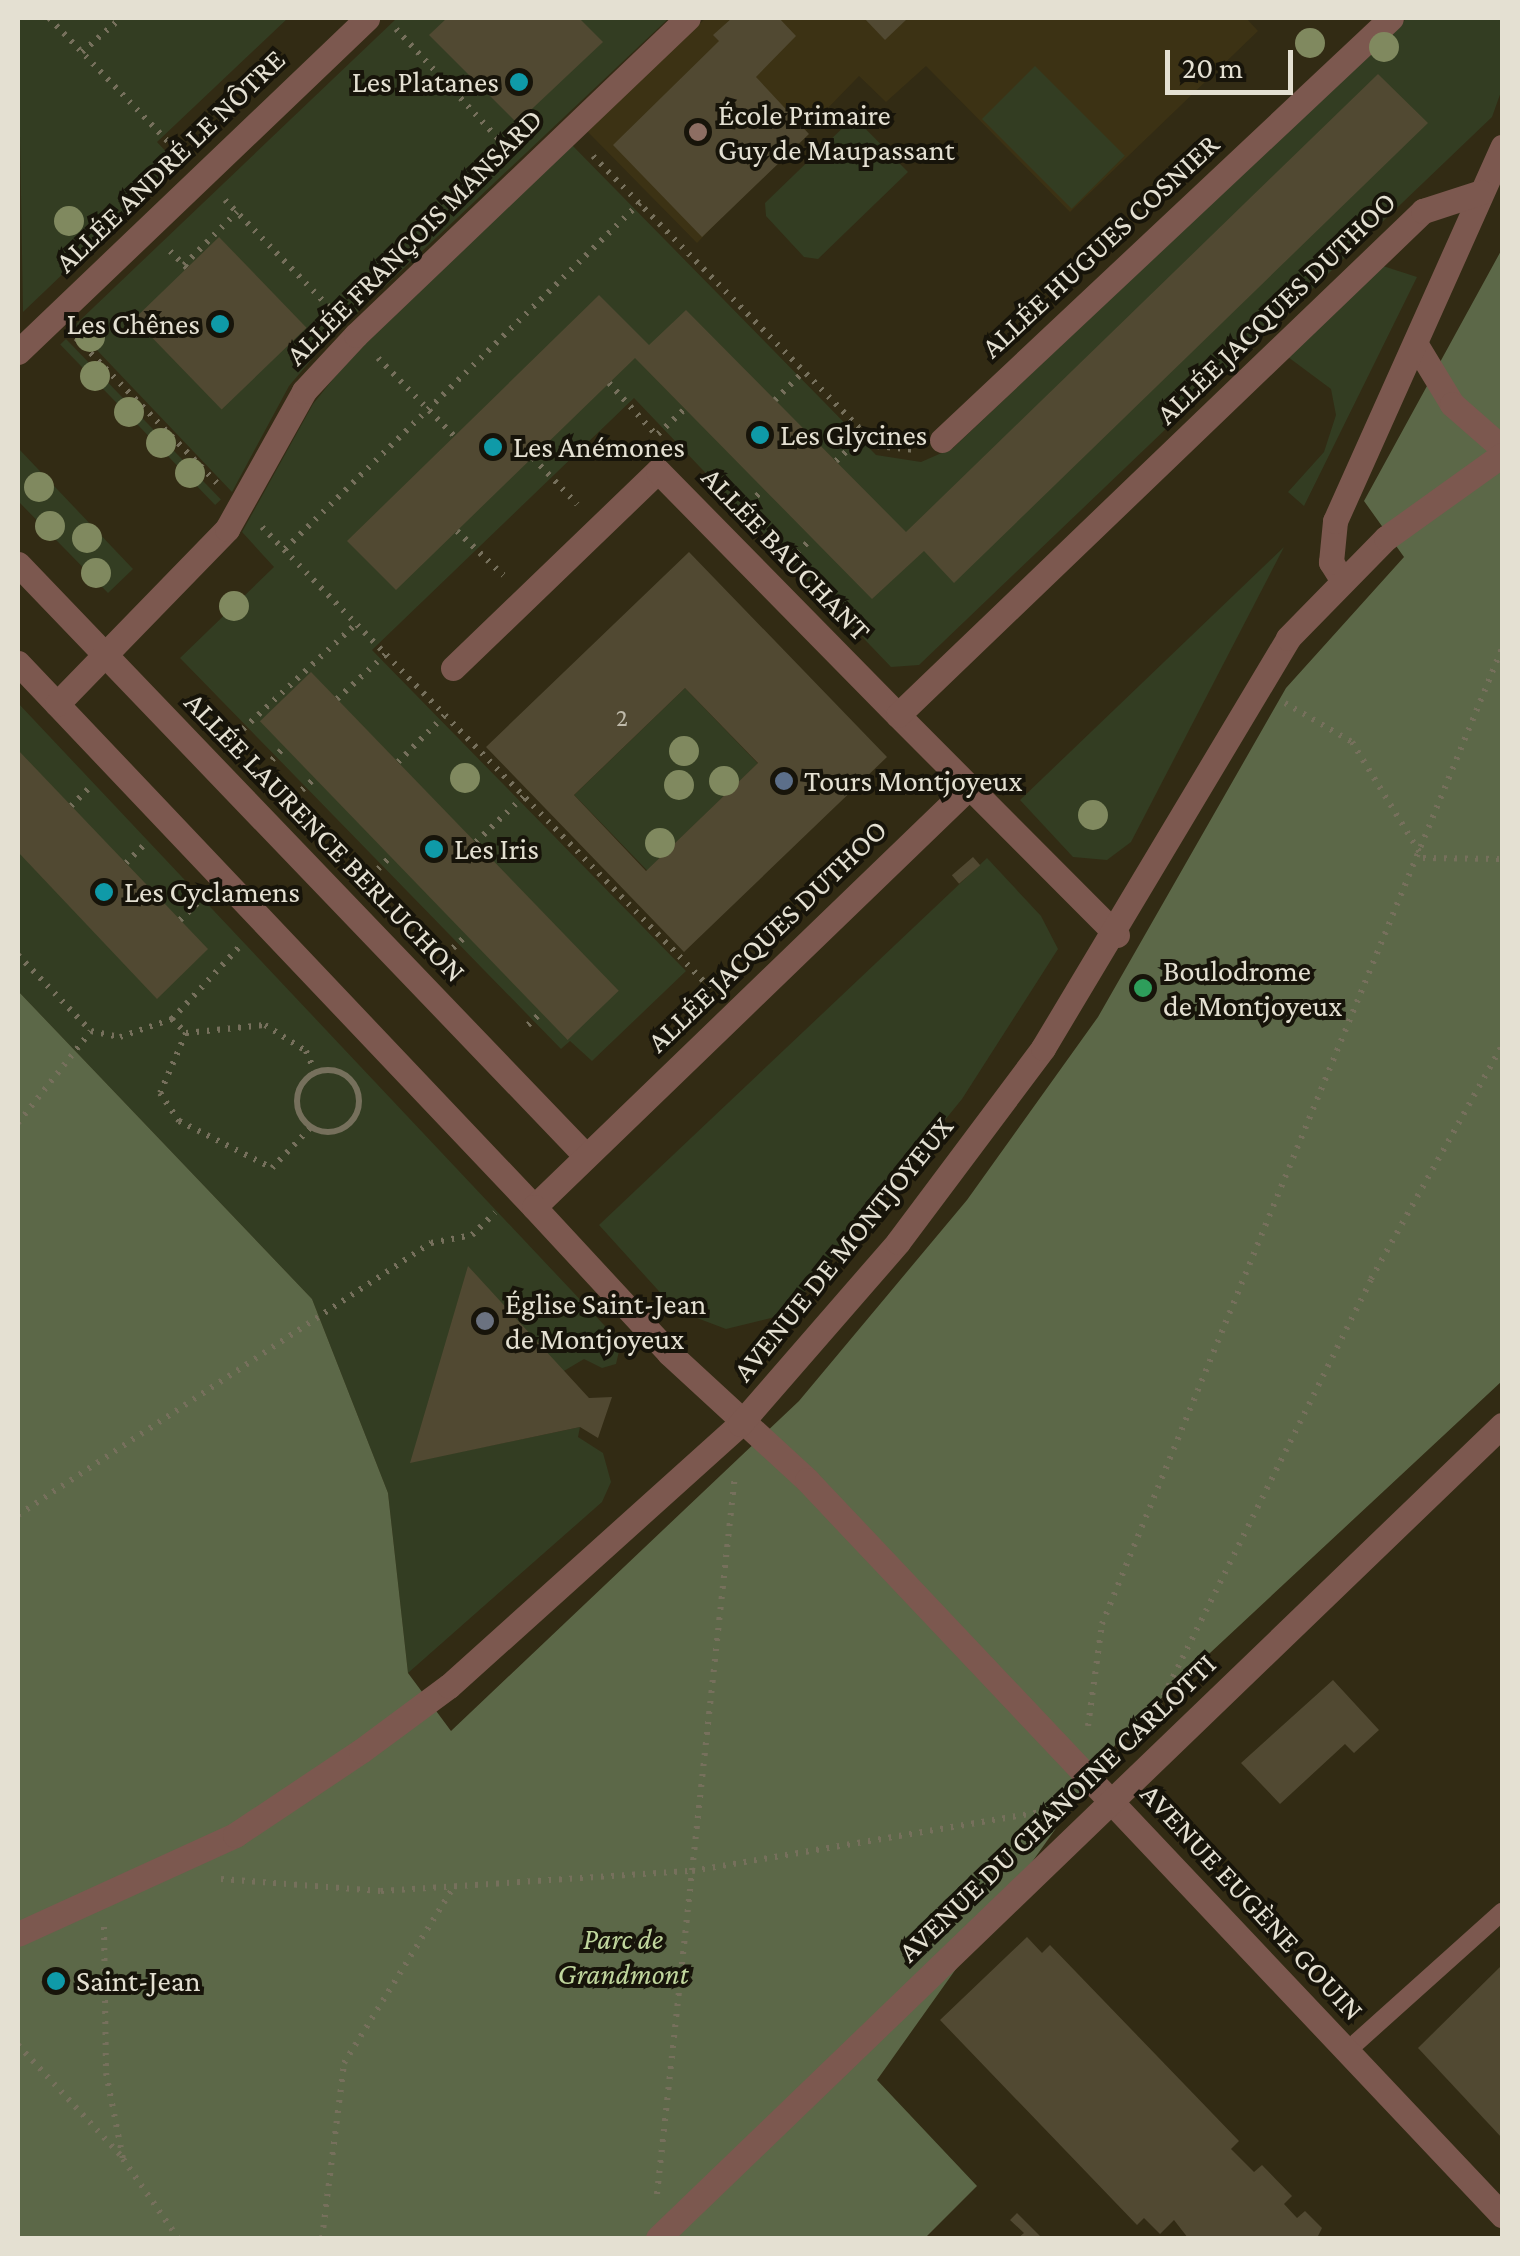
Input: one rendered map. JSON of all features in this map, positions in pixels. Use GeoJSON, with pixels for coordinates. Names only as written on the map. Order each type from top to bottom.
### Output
{"type":"FeatureCollection","features":[{"type":"Feature","properties":{"kind":"street","name":"ALLÉE ANDRÉ LE NÔTRE"},"geometry":{"type":"LineString","coordinates":[[18,352],[368,18]]}},
{"type":"Feature","properties":{"kind":"street","name":"ALLÉE FRANÇOIS MANSARD"},"geometry":{"type":"LineString","coordinates":[[57,704],[195,568],[240,506],[304,391],[526,168],[688,18]]}},
{"type":"Feature","properties":{"kind":"street","name":"ALLÉE HUGUES COSNIER"},"geometry":{"type":"LineString","coordinates":[[942,440],[1391,18]]}},
{"type":"Feature","properties":{"kind":"street"},"geometry":{"type":"LineString","coordinates":[[1341,578],[1331,562],[1335,521],[1418,348],[1502,147]]}},
{"type":"Feature","properties":{"kind":"street","name":"ALLÉE JACQUES DUTHOO"},"geometry":{"type":"LineString","coordinates":[[898,715],[1423,211],[1481,192]]}},
{"type":"Feature","properties":{"kind":"street"},"geometry":{"type":"LineString","coordinates":[[1418,348],[1452,404],[1502,451]]}},
{"type":"Feature","properties":{"kind":"street","name":"AVENUE DE MONTJOYEUX"},"geometry":{"type":"LineString","coordinates":[[18,1934],[160,1875],[234,1835],[449,1686],[740,1424],[898,1242],[1117,935],[1256,686],[1341,578],[1502,451]]}},
{"type":"Feature","properties":{"kind":"street","name":"ALLÉE BAUCHANT"},"geometry":{"type":"LineString","coordinates":[[453,668],[658,471],[898,715]]}},
{"type":"Feature","properties":{"kind":"street","name":"ALLÉE LAURENCE BERLUCHON"},"geometry":{"type":"LineString","coordinates":[[18,564],[586,1156]]}},
{"type":"Feature","properties":{"kind":"street"},"geometry":{"type":"LineString","coordinates":[[18,663],[740,1424]]}},
{"type":"Feature","properties":{"kind":"street"},"geometry":{"type":"LineString","coordinates":[[898,715],[966,790],[1117,935]]}},
{"type":"Feature","properties":{"kind":"street","name":"ALLÉE JACQUES DUTHOO"},"geometry":{"type":"LineString","coordinates":[[534,1207],[966,790]]}},
{"type":"Feature","properties":{"kind":"street","name":"AVENUE EUGÈNE GOUIN"},"geometry":{"type":"LineString","coordinates":[[740,1424],[807,1480],[1502,2214]]}},
{"type":"Feature","properties":{"kind":"street","name":"AVENUE DU CHANOINE CARLOTTI"},"geometry":{"type":"LineString","coordinates":[[658,2238],[1502,1425]]}},
{"type":"Feature","properties":{"kind":"lane"},"geometry":{"type":"LineString","coordinates":[[1357,2042],[1502,1912]]}},
{"type":"Feature","properties":{"kind":"path"},"geometry":{"type":"LineString","coordinates":[[49,18],[454,436]]}},
{"type":"Feature","properties":{"kind":"path"},"geometry":{"type":"LineString","coordinates":[[82,52],[121,18]]}},
{"type":"Feature","properties":{"kind":"path"},"geometry":{"type":"LineString","coordinates":[[384,18],[526,168]]}},
{"type":"Feature","properties":{"kind":"path"},"geometry":{"type":"LineString","coordinates":[[568,130],[877,446]]}},
{"type":"Feature","properties":{"kind":"path"},"geometry":{"type":"LineString","coordinates":[[284,549],[640,203]]}},
{"type":"Feature","properties":{"kind":"path"},"geometry":{"type":"LineString","coordinates":[[184,265],[237,212]]}},
{"type":"Feature","properties":{"kind":"path"},"geometry":{"type":"LineString","coordinates":[[54,316],[545,813],[735,1012]]}},
{"type":"Feature","properties":{"kind":"path"},"geometry":{"type":"LineString","coordinates":[[775,400],[804,371]]}},
{"type":"Feature","properties":{"kind":"path"},"geometry":{"type":"LineString","coordinates":[[609,383],[658,434],[658,471]]}},
{"type":"Feature","properties":{"kind":"path"},"geometry":{"type":"LineString","coordinates":[[658,434],[685,409]]}},
{"type":"Feature","properties":{"kind":"path"},"geometry":{"type":"LineString","coordinates":[[836,461],[865,434]]}},
{"type":"Feature","properties":{"kind":"path"},"geometry":{"type":"LineString","coordinates":[[533,458],[600,527]]}},
{"type":"Feature","properties":{"kind":"path"},"geometry":{"type":"LineString","coordinates":[[457,530],[526,598]]}},
{"type":"Feature","properties":{"kind":"path"},"geometry":{"type":"LineString","coordinates":[[243,729],[356,622]]}},
{"type":"Feature","properties":{"kind":"path"},"geometry":{"type":"LineString","coordinates":[[1082,1770],[1102,1624],[1422,858],[1502,648]]}},
{"type":"Feature","properties":{"kind":"path"},"geometry":{"type":"LineString","coordinates":[[338,699],[386,654]]}},
{"type":"Feature","properties":{"kind":"path"},"geometry":{"type":"LineString","coordinates":[[1256,686],[1352,742],[1422,858]]}},
{"type":"Feature","properties":{"kind":"path"},"geometry":{"type":"LineString","coordinates":[[398,762],[445,715]]}},
{"type":"Feature","properties":{"kind":"path"},"geometry":{"type":"LineString","coordinates":[[272,760],[284,748]]}},
{"type":"Feature","properties":{"kind":"path"},"geometry":{"type":"LineString","coordinates":[[302,790],[314,779]]}},
{"type":"Feature","properties":{"kind":"path"},"geometry":{"type":"LineString","coordinates":[[71,806],[96,781]]}},
{"type":"Feature","properties":{"kind":"path"},"geometry":{"type":"LineString","coordinates":[[476,842],[524,796]]}},
{"type":"Feature","properties":{"kind":"path"},"geometry":{"type":"LineString","coordinates":[[126,863],[151,838]]}},
{"type":"Feature","properties":{"kind":"path"},"geometry":{"type":"LineString","coordinates":[[378,869],[391,856]]}},
{"type":"Feature","properties":{"kind":"path"},"geometry":{"type":"LineString","coordinates":[[1422,858],[1502,858]]}},
{"type":"Feature","properties":{"kind":"path"},"geometry":{"type":"LineString","coordinates":[[180,920],[205,895]]}},
{"type":"Feature","properties":{"kind":"path"},"geometry":{"type":"LineString","coordinates":[[453,948],[467,934]]}},
{"type":"Feature","properties":{"kind":"path"},"geometry":{"type":"LineString","coordinates":[[18,955],[91,1031],[120,1037],[172,1018],[236,958],[244,937]]}},
{"type":"Feature","properties":{"kind":"path"},"geometry":{"type":"LineString","coordinates":[[528,1025],[542,1012]]}},
{"type":"Feature","properties":{"kind":"path"},"geometry":{"type":"LineString","coordinates":[[172,1018],[186,1033]]}},
{"type":"Feature","properties":{"kind":"path"},"geometry":{"type":"LineString","coordinates":[[186,1033],[265,1025],[306,1051],[315,1072]]}},
{"type":"Feature","properties":{"kind":"path"},"geometry":{"type":"LineString","coordinates":[[18,1123],[91,1031]]}},
{"type":"Feature","properties":{"kind":"path"},"geometry":{"type":"LineString","coordinates":[[186,1033],[160,1093],[179,1120],[272,1168],[311,1127],[342,1128],[359,1104],[348,1076],[315,1072]]}},
{"type":"Feature","properties":{"kind":"path"},"geometry":{"type":"LineString","coordinates":[[1155,1713],[1372,1278],[1502,1046]]}},
{"type":"Feature","properties":{"kind":"path"},"geometry":{"type":"LineString","coordinates":[[311,1127],[297,1104],[315,1072]]}},
{"type":"Feature","properties":{"kind":"path"},"geometry":{"type":"LineString","coordinates":[[18,1515],[431,1243],[472,1235],[500,1208]]}},
{"type":"Feature","properties":{"kind":"path"},"geometry":{"type":"LineString","coordinates":[[656,2200],[740,1424]]}},
{"type":"Feature","properties":{"kind":"path"},"geometry":{"type":"LineString","coordinates":[[160,1875],[381,1891],[692,1871],[1112,1800]]}},
{"type":"Feature","properties":{"kind":"path"},"geometry":{"type":"LineString","coordinates":[[322,2238],[344,2063],[454,1886]]}},
{"type":"Feature","properties":{"kind":"path"},"geometry":{"type":"LineString","coordinates":[[96,1902],[107,1939],[106,2072],[124,2159]]}},
{"type":"Feature","properties":{"kind":"path"},"geometry":{"type":"LineString","coordinates":[[18,2045],[124,2159],[178,2238]]}},
{"type":"Feature","properties":{"kind":"shaded area","name":"École Primaire Guy de Maupassant"},"geometry":{"type":"Polygon","coordinates":[[[706,18],[1246,18],[1258,31],[1070,212],[926,66],[886,102],[859,76],[697,243],[585,129],[706,18]]]}},
{"type":"Feature","properties":{"kind":"green space"},"geometry":{"type":"Polygon","coordinates":[[[18,18],[288,18],[157,142],[178,164],[23,312],[18,18]]]}},
{"type":"Feature","properties":{"kind":"green space"},"geometry":{"type":"Polygon","coordinates":[[[397,18],[669,18],[329,339],[289,386],[232,492],[74,326],[397,18]]]}},
{"type":"Feature","properties":{"kind":"green space"},"geometry":{"type":"Polygon","coordinates":[[[1407,18],[1502,18],[1502,89],[1492,117],[919,665],[891,667],[634,398],[372,650],[686,971],[592,1061],[570,1041],[561,1049],[180,658],[274,567],[242,532],[313,404],[359,347],[571,144],[876,455],[921,462],[953,448],[1407,18]]]}},
{"type":"Feature","properties":{"kind":"green space"},"geometry":{"type":"Polygon","coordinates":[[[1035,66],[1125,156],[1072,209],[982,119],[1035,66]]]}},
{"type":"Feature","properties":{"kind":"green space"},"geometry":{"type":"Polygon","coordinates":[[[854,117],[908,172],[818,259],[804,257],[766,216],[765,203],[854,117]]]}},
{"type":"Feature","properties":{"kind":"green space","name":"Parc de Grandmont"},"geometry":{"type":"Polygon","coordinates":[[[1502,249],[1502,1381],[1123,1734],[877,2080],[977,2186],[925,2238],[18,2238],[18,991],[312,1299],[388,1493],[408,1673],[451,1731],[799,1401],[967,1200],[1098,1017],[1286,688],[1404,557],[1364,501],[1502,249]]]}},
{"type":"Feature","properties":{"kind":"green space"},"geometry":{"type":"Polygon","coordinates":[[[1383,266],[1417,277],[1304,506],[1288,492],[1324,452],[1336,415],[1331,389],[1288,357],[1383,266]]]}},
{"type":"Feature","properties":{"kind":"green space"},"geometry":{"type":"Polygon","coordinates":[[[66,339],[221,499],[215,505],[60,345],[66,339]]]}},
{"type":"Feature","properties":{"kind":"green space"},"geometry":{"type":"Polygon","coordinates":[[[18,448],[133,569],[108,593],[18,501],[18,448]]]}},
{"type":"Feature","properties":{"kind":"green space"},"geometry":{"type":"Polygon","coordinates":[[[1284,547],[1131,842],[1107,860],[1073,857],[1020,800],[1284,547]]]}},
{"type":"Feature","properties":{"kind":"green space"},"geometry":{"type":"Polygon","coordinates":[[[685,688],[758,764],[647,871],[574,795],[685,688]]]}},
{"type":"Feature","properties":{"kind":"green space"},"geometry":{"type":"Polygon","coordinates":[[[18,703],[621,1343],[616,1364],[602,1368],[584,1359],[411,1462],[580,1427],[578,1437],[603,1453],[611,1482],[602,1502],[408,1673],[388,1493],[312,1299],[18,991],[18,703]]]}},
{"type":"Feature","properties":{"kind":"green space"},"geometry":{"type":"Polygon","coordinates":[[[987,858],[1041,916],[1058,949],[962,1099],[787,1314],[726,1329],[676,1310],[599,1225],[987,858]]]}},
{"type":"Feature","properties":{"kind":"building","name":"Les Platanes"},"geometry":{"type":"Polygon","coordinates":[[[447,18],[579,18],[603,42],[517,123],[429,35],[447,18]]]}},
{"type":"Feature","properties":{"kind":"building"},"geometry":{"type":"Polygon","coordinates":[[[732,18],[779,18],[796,36],[756,77],[809,134],[702,237],[613,145],[719,41],[713,35],[732,18]]]}},
{"type":"Feature","properties":{"kind":"building"},"geometry":{"type":"Polygon","coordinates":[[[864,18],[908,18],[885,40],[864,18]]]}},
{"type":"Feature","properties":{"kind":"building"},"geometry":{"type":"Polygon","coordinates":[[[1378,74],[1428,123],[954,583],[924,551],[872,599],[635,358],[396,590],[347,541],[599,295],[649,345],[686,310],[906,532],[1378,74]]]}},
{"type":"Feature","properties":{"kind":"building","name":"Les Chênes"},"geometry":{"type":"Polygon","coordinates":[[[219,237],[307,328],[222,410],[134,319],[219,237]]]}},
{"type":"Feature","properties":{"kind":"building"},"geometry":{"type":"Polygon","coordinates":[[[689,552],[887,757],[684,952],[486,747],[689,552]],[[685,688],[574,795],[646,871],[758,763],[685,688]]]}},
{"type":"Feature","properties":{"kind":"building","name":"Les Iris"},"geometry":{"type":"Polygon","coordinates":[[[311,672],[619,991],[568,1040],[260,721],[311,672]]]}},
{"type":"Feature","properties":{"kind":"building","name":"Les Cyclamens"},"geometry":{"type":"Polygon","coordinates":[[[18,750],[208,949],[157,999],[18,852],[18,750]]]}},
{"type":"Feature","properties":{"kind":"building"},"geometry":{"type":"Polygon","coordinates":[[[973,857],[980,865],[959,884],[952,875],[973,857]]]}},
{"type":"Feature","properties":{"kind":"building","name":"Église Saint-Jean de Montjoyeux"},"geometry":{"type":"Polygon","coordinates":[[[468,1266],[589,1398],[612,1397],[598,1438],[580,1427],[410,1463],[468,1266]]]}},
{"type":"Feature","properties":{"kind":"building"},"geometry":{"type":"Polygon","coordinates":[[[1333,1680],[1379,1730],[1354,1753],[1345,1744],[1280,1804],[1241,1763],[1333,1680]]]}},
{"type":"Feature","properties":{"kind":"building"},"geometry":{"type":"Polygon","coordinates":[[[1027,1937],[1042,1953],[1050,1945],[1239,2141],[1231,2149],[1254,2172],[1262,2165],[1292,2196],[1284,2204],[1297,2218],[1305,2211],[1322,2228],[1317,2238],[1188,2238],[1174,2220],[1160,2234],[1144,2218],[1137,2225],[940,2020],[1027,1937]]]}},
{"type":"Feature","properties":{"kind":"building"},"geometry":{"type":"Polygon","coordinates":[[[1502,1965],[1502,2138],[1418,2048],[1502,1965]]]}},
{"type":"Feature","properties":{"kind":"building","name":"Saint-Jean"},"geometry":{"type":"Polygon","coordinates":[[[67,1971],[71,1981],[45,1992],[41,1981],[67,1971]]]}},
{"type":"Feature","properties":{"kind":"building"},"geometry":{"type":"Polygon","coordinates":[[[1017,2213],[1041,2237],[1018,2238],[1024,2233],[1010,2220],[1017,2213]]]}},
{"type":"Feature","properties":{"kind":"place","name":"Les Platanes"},"geometry":{"type":"Point","coordinates":[519,82]}},
{"type":"Feature","properties":{"kind":"place","name":"École Primaire Guy de Maupassant"},"geometry":{"type":"Point","coordinates":[698,132]}},
{"type":"Feature","properties":{"kind":"place","name":"Les Chênes"},"geometry":{"type":"Point","coordinates":[220,324]}},
{"type":"Feature","properties":{"kind":"place","name":"Les Glycines"},"geometry":{"type":"Point","coordinates":[760,435]}},
{"type":"Feature","properties":{"kind":"place","name":"Les Anémones"},"geometry":{"type":"Point","coordinates":[493,447]}},
{"type":"Feature","properties":{"kind":"place","name":"Tours Montjoyeux"},"geometry":{"type":"Point","coordinates":[784,781]}},
{"type":"Feature","properties":{"kind":"place","name":"Les Iris"},"geometry":{"type":"Point","coordinates":[434,849]}},
{"type":"Feature","properties":{"kind":"place","name":"Les Cyclamens"},"geometry":{"type":"Point","coordinates":[104,892]}},
{"type":"Feature","properties":{"kind":"place","name":"Boulodrome de Montjoyeux"},"geometry":{"type":"Point","coordinates":[1143,988]}},
{"type":"Feature","properties":{"kind":"place","name":"Église Saint-Jean de Montjoyeux"},"geometry":{"type":"Point","coordinates":[485,1321]}},
{"type":"Feature","properties":{"kind":"place","name":"Saint-Jean"},"geometry":{"type":"Point","coordinates":[56,1981]}}]}
